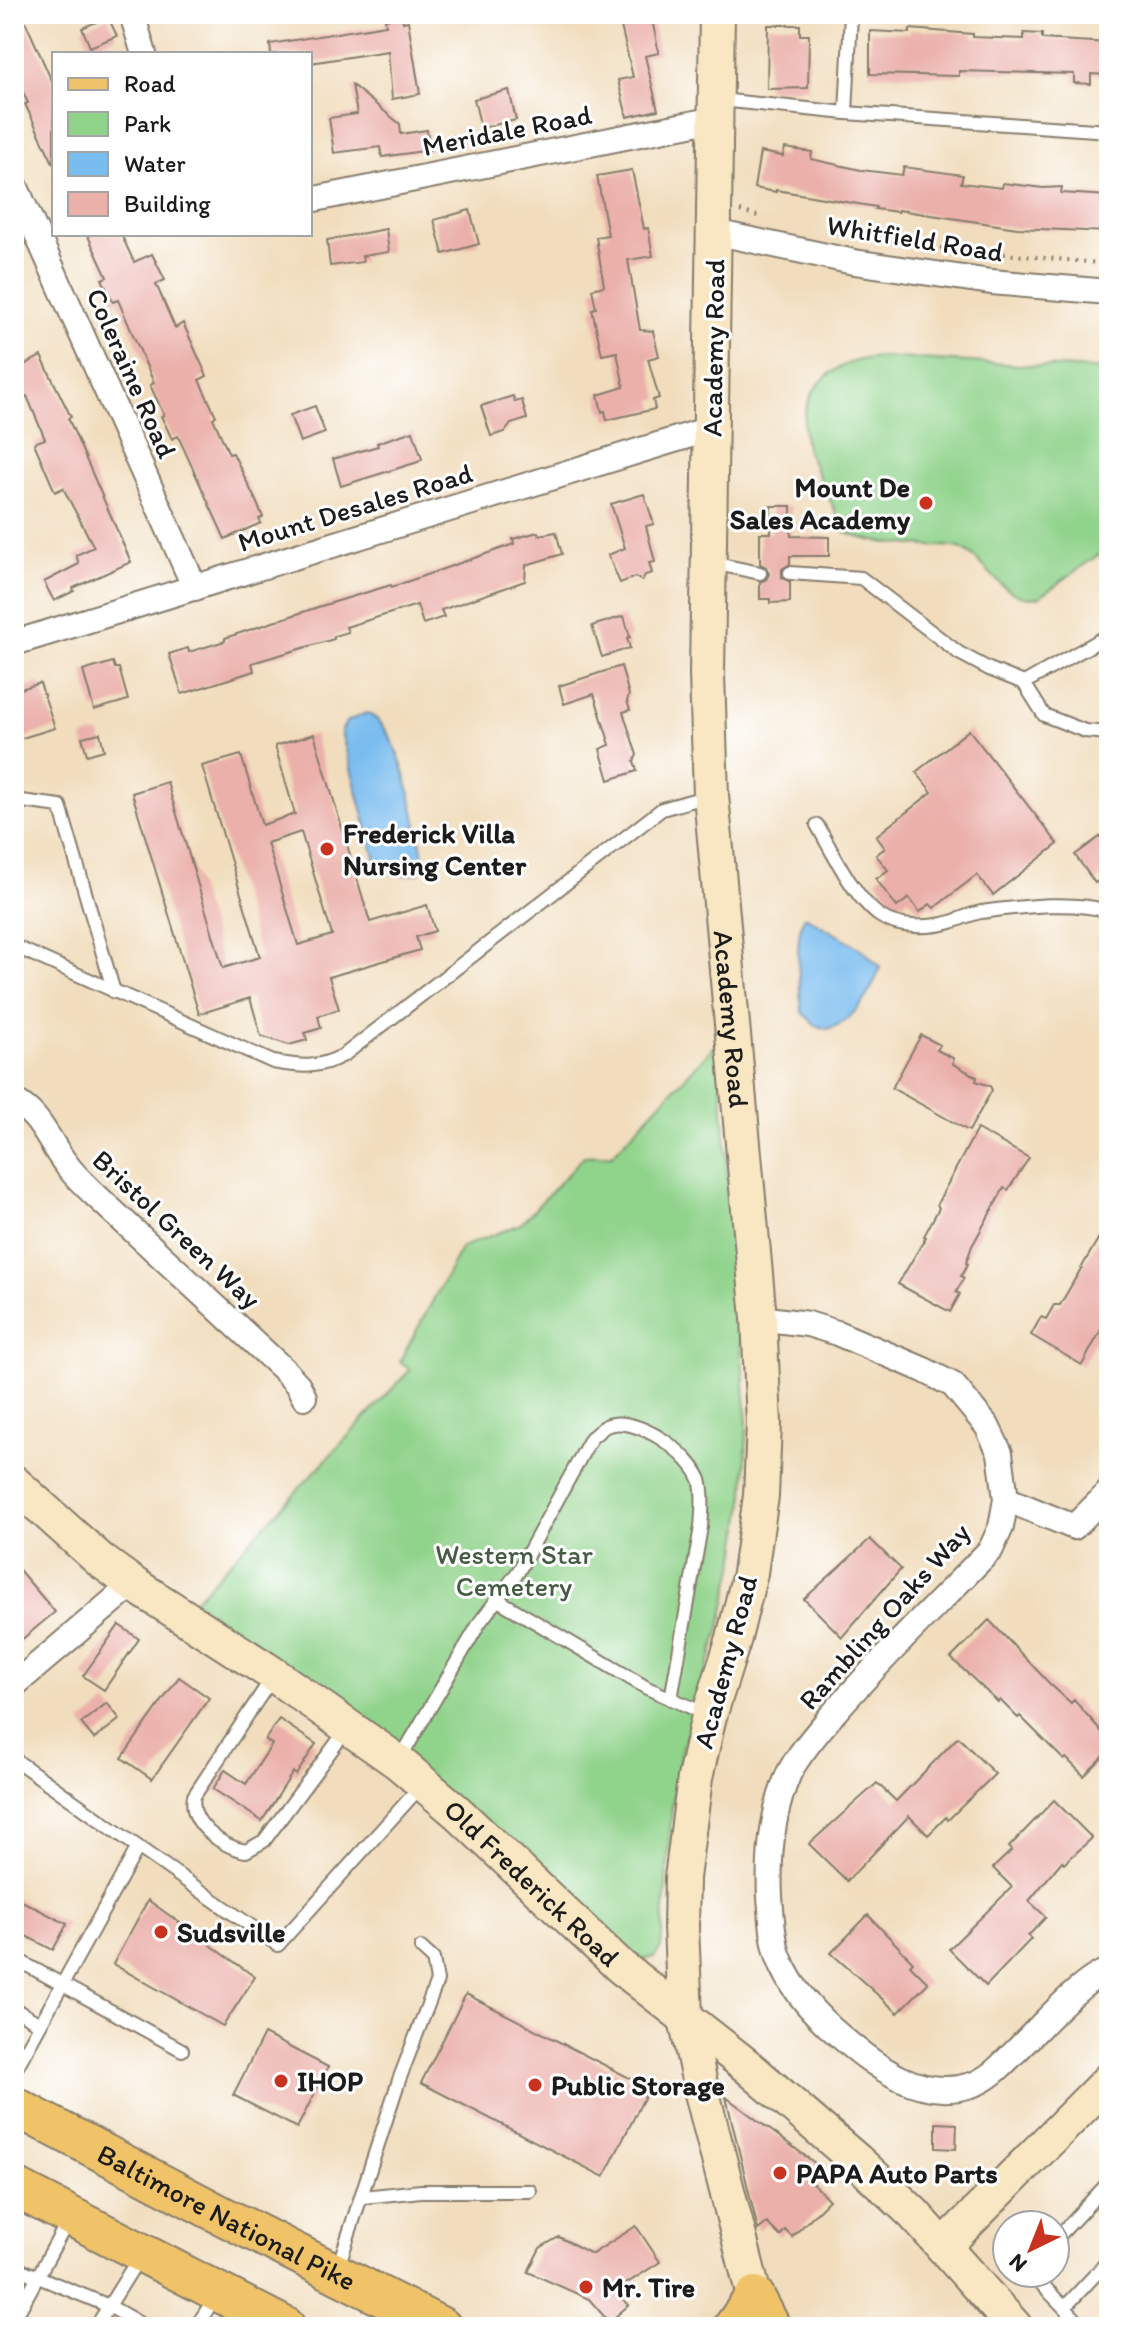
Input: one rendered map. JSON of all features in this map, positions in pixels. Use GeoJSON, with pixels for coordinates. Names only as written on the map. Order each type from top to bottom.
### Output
{"type":"FeatureCollection","features":[{"type":"Feature","properties":{"kind":"main road","name":"Academy Road"},"geometry":{"type":"LineString","coordinates":[[717,14],[716,109],[724,220],[713,428],[707,674],[711,795],[759,1318],[764,1423],[761,1496],[750,1573],[734,1638],[709,1716],[695,1778],[682,1878],[681,1927],[685,2015],[702,2093],[763,2317]]}},
{"type":"Feature","properties":{"kind":"main road","name":"Old Frederick Road"},"geometry":{"type":"LineString","coordinates":[[14,1483],[100,1560],[274,1675],[411,1773],[457,1812],[621,1967],[685,2015],[857,2161],[913,2213],[1015,2327]]}},
{"type":"Feature","properties":{"kind":"main road"},"geometry":{"type":"LineString","coordinates":[[943,2247],[1109,2080]]}},
{"type":"Feature","properties":{"kind":"main road","name":"Baltimore National Pike"},"geometry":{"type":"LineString","coordinates":[[14,2106],[442,2327]]}},
{"type":"Feature","properties":{"kind":"main road"},"geometry":{"type":"LineString","coordinates":[[14,2187],[286,2327]]}},
{"type":"Feature","properties":{"kind":"main road"},"geometry":{"type":"LineString","coordinates":[[733,2327],[763,2317]]}},
{"type":"Feature","properties":{"kind":"street"},"geometry":{"type":"LineString","coordinates":[[132,14],[143,52]]}},
{"type":"Feature","properties":{"kind":"street","name":"Meridale Road"},"geometry":{"type":"LineString","coordinates":[[312,200],[716,109]]}},
{"type":"Feature","properties":{"kind":"street","name":"Coleraine Road"},"geometry":{"type":"LineString","coordinates":[[14,183],[195,588]]}},
{"type":"Feature","properties":{"kind":"street","name":"Whitfield Road"},"geometry":{"type":"LineString","coordinates":[[724,220],[854,262],[991,282],[1109,292]]}},
{"type":"Feature","properties":{"kind":"street","name":"Mount Desales Road"},"geometry":{"type":"LineString","coordinates":[[14,643],[713,428]]}},
{"type":"Feature","properties":{"kind":"street","name":"Bristol Green Way"},"geometry":{"type":"LineString","coordinates":[[14,1101],[38,1119],[65,1163],[92,1192],[285,1371],[304,1397]]}},
{"type":"Feature","properties":{"kind":"street","name":"Rambling Oaks Way"},"geometry":{"type":"LineString","coordinates":[[759,1318],[808,1324],[837,1333],[953,1385],[987,1426],[1000,1453],[1006,1499],[1001,1527],[991,1549],[856,1686],[822,1726],[790,1772],[774,1820],[769,1875],[772,1920],[779,1957],[797,1990],[825,2023],[861,2054],[890,2073],[921,2087],[949,2090],[973,2085],[998,2070],[1089,1980],[1109,1970]]}},
{"type":"Feature","properties":{"kind":"street"},"geometry":{"type":"LineString","coordinates":[[1006,1499],[1074,1527],[1109,1492]]}},
{"type":"Feature","properties":{"kind":"street"},"geometry":{"type":"LineString","coordinates":[[14,1685],[133,1584]]}},
{"type":"Feature","properties":{"kind":"lane"},"geometry":{"type":"LineString","coordinates":[[846,113],[851,14]]}},
{"type":"Feature","properties":{"kind":"lane"},"geometry":{"type":"LineString","coordinates":[[716,109],[846,113],[1109,131]]}},
{"type":"Feature","properties":{"kind":"lane"},"geometry":{"type":"LineString","coordinates":[[710,563],[760,573]]}},
{"type":"Feature","properties":{"kind":"lane"},"geometry":{"type":"LineString","coordinates":[[790,573],[861,578],[959,653],[1024,683],[1044,715],[1085,731],[1109,733]]}},
{"type":"Feature","properties":{"kind":"lane"},"geometry":{"type":"LineString","coordinates":[[1024,683],[1109,635]]}},
{"type":"Feature","properties":{"kind":"lane"},"geometry":{"type":"LineString","coordinates":[[14,946],[273,1062],[301,1067],[325,1065],[344,1055],[662,809],[711,795]]}},
{"type":"Feature","properties":{"kind":"lane"},"geometry":{"type":"LineString","coordinates":[[14,800],[60,806],[114,992]]}},
{"type":"Feature","properties":{"kind":"lane"},"geometry":{"type":"LineString","coordinates":[[817,825],[839,865],[867,904],[881,917],[900,924],[923,926],[950,922],[976,913],[1037,907],[1069,906],[1109,911]]}},
{"type":"Feature","properties":{"kind":"lane"},"geometry":{"type":"LineString","coordinates":[[14,1759],[278,1945],[411,1773],[480,1622],[518,1572],[591,1438],[607,1425],[628,1425],[653,1434],[693,1466],[700,1481],[703,1503],[671,1699]]}},
{"type":"Feature","properties":{"kind":"lane"},"geometry":{"type":"LineString","coordinates":[[498,1600],[647,1688],[709,1716]]}},
{"type":"Feature","properties":{"kind":"lane"},"geometry":{"type":"LineString","coordinates":[[274,1675],[194,1796],[195,1816],[206,1830],[246,1851],[264,1841],[349,1727]]}},
{"type":"Feature","properties":{"kind":"lane"},"geometry":{"type":"LineString","coordinates":[[14,2072],[138,1847]]}},
{"type":"Feature","properties":{"kind":"lane"},"geometry":{"type":"LineString","coordinates":[[336,2274],[399,2080],[437,1981],[433,1959],[421,1948]]}},
{"type":"Feature","properties":{"kind":"lane"},"geometry":{"type":"LineString","coordinates":[[14,1958],[182,2050]]}},
{"type":"Feature","properties":{"kind":"lane"},"geometry":{"type":"LineString","coordinates":[[14,2009],[40,2024]]}},
{"type":"Feature","properties":{"kind":"lane"},"geometry":{"type":"LineString","coordinates":[[1071,2223],[1109,2182]]}},
{"type":"Feature","properties":{"kind":"lane"},"geometry":{"type":"LineString","coordinates":[[363,2197],[421,2191],[530,2191]]}},
{"type":"Feature","properties":{"kind":"lane"},"geometry":{"type":"LineString","coordinates":[[14,2320],[70,2216]]}},
{"type":"Feature","properties":{"kind":"lane"},"geometry":{"type":"LineString","coordinates":[[96,2327],[142,2254]]}},
{"type":"Feature","properties":{"kind":"lane"},"geometry":{"type":"LineString","coordinates":[[1065,2307],[1109,2260]]}},
{"type":"Feature","properties":{"kind":"lane"},"geometry":{"type":"LineString","coordinates":[[14,2267],[109,2306],[146,2327]]}},
{"type":"Feature","properties":{"kind":"lane"},"geometry":{"type":"LineString","coordinates":[[1047,2289],[1065,2307],[1076,2325]]}},
{"type":"Feature","properties":{"kind":"lane"},"geometry":{"type":"LineString","coordinates":[[196,2327],[218,2293]]}},
{"type":"Feature","properties":{"kind":"path"},"geometry":{"type":"LineString","coordinates":[[724,220],[740,211],[764,217]]}},
{"type":"Feature","properties":{"kind":"path"},"geometry":{"type":"LineString","coordinates":[[835,233],[919,246],[1109,264]]}},
{"type":"Feature","properties":{"kind":"green space"},"geometry":{"type":"Polygon","coordinates":[[[881,357],[1109,370],[1109,556],[1098,555],[1039,597],[1026,597],[1006,588],[972,555],[959,548],[887,543],[845,532],[807,451],[805,414],[818,384],[830,374],[845,365],[881,357]]]}},
{"type":"Feature","properties":{"kind":"green space","name":"Western Star Cemetery"},"geometry":{"type":"Polygon","coordinates":[[[718,1042],[747,1424],[745,1495],[736,1558],[720,1628],[683,1746],[672,1807],[661,1948],[654,1957],[642,1960],[632,1957],[274,1662],[194,1601],[410,1370],[400,1361],[462,1247],[521,1224],[584,1156],[612,1155],[718,1042]]]}},
{"type":"Feature","properties":{"kind":"water"},"geometry":{"type":"Polygon","coordinates":[[[366,713],[379,721],[399,757],[413,804],[425,864],[419,873],[391,874],[377,864],[341,732],[346,722],[366,713]]]}},
{"type":"Feature","properties":{"kind":"water"},"geometry":{"type":"Polygon","coordinates":[[[805,916],[863,950],[880,967],[861,1005],[845,1020],[827,1029],[815,1025],[802,1012],[798,948],[805,916]]]}},
{"type":"Feature","properties":{"kind":"building"},"geometry":{"type":"Polygon","coordinates":[[[14,14],[22,14],[52,82],[52,161],[25,104],[28,103],[14,73],[14,14]]]}},
{"type":"Feature","properties":{"kind":"building"},"geometry":{"type":"Polygon","coordinates":[[[651,15],[659,53],[645,56],[658,110],[627,117],[618,80],[633,77],[620,22],[651,15]]]}},
{"type":"Feature","properties":{"kind":"building"},"geometry":{"type":"Polygon","coordinates":[[[402,16],[403,22],[408,21],[420,94],[392,99],[388,51],[312,63],[312,52],[271,52],[270,44],[386,25],[385,19],[402,16]]]}},
{"type":"Feature","properties":{"kind":"building"},"geometry":{"type":"Polygon","coordinates":[[[108,17],[117,36],[90,47],[82,28],[108,17]]]}},
{"type":"Feature","properties":{"kind":"building"},"geometry":{"type":"Polygon","coordinates":[[[768,25],[800,25],[800,35],[809,35],[808,88],[767,89],[768,25]]]}},
{"type":"Feature","properties":{"kind":"building"},"geometry":{"type":"Polygon","coordinates":[[[910,29],[973,34],[973,37],[1024,39],[1024,33],[1042,34],[1042,39],[1109,43],[1109,75],[1091,74],[1091,84],[1074,83],[1074,74],[959,71],[959,76],[870,74],[870,31],[910,33],[910,29]]]}},
{"type":"Feature","properties":{"kind":"building"},"geometry":{"type":"Polygon","coordinates":[[[352,85],[400,124],[401,134],[427,130],[430,150],[382,157],[380,147],[334,153],[329,118],[357,114],[352,85]]]}},
{"type":"Feature","properties":{"kind":"building"},"geometry":{"type":"Polygon","coordinates":[[[509,90],[516,120],[481,128],[474,99],[509,90]]]}},
{"type":"Feature","properties":{"kind":"building"},"geometry":{"type":"Polygon","coordinates":[[[785,148],[812,152],[811,159],[861,170],[902,175],[904,167],[963,175],[961,183],[1002,188],[1003,183],[1062,187],[1061,193],[1109,196],[1109,232],[1017,228],[875,209],[754,188],[760,152],[783,156],[785,148]]]}},
{"type":"Feature","properties":{"kind":"building"},"geometry":{"type":"Polygon","coordinates":[[[632,170],[653,256],[628,260],[640,330],[653,331],[659,356],[648,359],[659,398],[653,400],[655,409],[607,420],[598,395],[624,387],[617,352],[602,355],[592,309],[596,308],[592,289],[604,286],[596,237],[608,235],[597,176],[632,170]]]}},
{"type":"Feature","properties":{"kind":"building"},"geometry":{"type":"Polygon","coordinates":[[[470,210],[479,244],[443,254],[434,220],[470,210]]]}},
{"type":"Feature","properties":{"kind":"building"},"geometry":{"type":"Polygon","coordinates":[[[386,229],[389,252],[362,256],[363,262],[330,266],[327,240],[386,229]]]}},
{"type":"Feature","properties":{"kind":"building"},"geometry":{"type":"Polygon","coordinates":[[[88,236],[122,236],[134,262],[152,254],[165,280],[156,284],[175,328],[183,323],[207,376],[199,380],[229,454],[233,453],[263,517],[259,519],[261,523],[225,539],[178,436],[172,439],[161,416],[164,415],[150,385],[154,383],[118,300],[113,302],[102,279],[107,277],[88,236]]]}},
{"type":"Feature","properties":{"kind":"building"},"geometry":{"type":"Polygon","coordinates":[[[41,356],[71,417],[68,418],[131,562],[73,588],[74,591],[54,601],[44,582],[79,564],[76,555],[94,547],[63,488],[55,492],[34,443],[45,439],[27,396],[14,402],[14,370],[41,356]]]}},
{"type":"Feature","properties":{"kind":"building"},"geometry":{"type":"Polygon","coordinates":[[[513,396],[515,402],[522,400],[527,419],[491,436],[481,406],[513,396]]]}},
{"type":"Feature","properties":{"kind":"building"},"geometry":{"type":"Polygon","coordinates":[[[315,406],[325,433],[300,442],[290,415],[315,406]]]}},
{"type":"Feature","properties":{"kind":"building"},"geometry":{"type":"Polygon","coordinates":[[[413,431],[422,459],[341,486],[333,459],[378,446],[377,443],[413,431]]]}},
{"type":"Feature","properties":{"kind":"building"},"geometry":{"type":"Polygon","coordinates":[[[644,494],[654,524],[646,526],[655,562],[649,563],[652,573],[645,575],[642,581],[635,577],[620,583],[608,555],[625,548],[611,504],[644,494]]]}},
{"type":"Feature","properties":{"kind":"building"},"geometry":{"type":"Polygon","coordinates":[[[771,506],[791,506],[791,536],[829,537],[829,556],[790,556],[790,564],[782,569],[782,578],[790,582],[790,602],[770,603],[770,599],[760,599],[760,582],[766,580],[769,574],[766,567],[760,564],[760,533],[771,533],[771,506]]]}},
{"type":"Feature","properties":{"kind":"building"},"geometry":{"type":"Polygon","coordinates":[[[538,532],[539,535],[556,532],[562,554],[526,565],[525,581],[441,610],[444,617],[423,624],[417,605],[346,627],[348,632],[334,636],[334,639],[252,663],[254,671],[182,694],[169,654],[188,648],[189,652],[318,607],[392,587],[514,544],[513,539],[538,532]]]}},
{"type":"Feature","properties":{"kind":"building"},"geometry":{"type":"Polygon","coordinates":[[[624,616],[630,648],[602,657],[592,626],[624,616]]]}},
{"type":"Feature","properties":{"kind":"building"},"geometry":{"type":"Polygon","coordinates":[[[113,662],[115,668],[119,668],[128,700],[94,710],[83,671],[113,662]]]}},
{"type":"Feature","properties":{"kind":"building"},"geometry":{"type":"Polygon","coordinates":[[[621,666],[630,710],[623,712],[637,755],[634,761],[637,771],[609,780],[600,749],[610,745],[594,694],[564,704],[559,686],[621,666]]]}},
{"type":"Feature","properties":{"kind":"building"},"geometry":{"type":"Polygon","coordinates":[[[40,683],[55,728],[19,739],[14,723],[14,691],[40,683]]]}},
{"type":"Feature","properties":{"kind":"building"},"geometry":{"type":"Polygon","coordinates":[[[969,730],[1058,844],[993,895],[977,875],[934,908],[930,904],[920,912],[909,898],[897,907],[876,879],[888,870],[876,855],[885,848],[876,836],[932,792],[916,772],[969,730]]]}},
{"type":"Feature","properties":{"kind":"building"},"geometry":{"type":"Polygon","coordinates":[[[100,733],[104,750],[87,755],[82,737],[100,733]]]}},
{"type":"Feature","properties":{"kind":"building","name":"Frederick Villa Nursing Center"},"geometry":{"type":"Polygon","coordinates":[[[314,734],[370,922],[427,905],[435,931],[416,937],[420,950],[329,977],[339,1009],[318,1016],[321,1028],[305,1033],[307,1040],[289,1045],[261,1036],[250,998],[199,1014],[132,793],[167,782],[223,968],[260,957],[202,766],[241,755],[262,825],[295,814],[275,746],[314,734]],[[301,832],[267,843],[298,945],[332,935],[301,832]]]}},
{"type":"Feature","properties":{"kind":"building"},"geometry":{"type":"Polygon","coordinates":[[[1109,830],[1109,873],[1095,883],[1075,855],[1109,830]]]}},
{"type":"Feature","properties":{"kind":"building"},"geometry":{"type":"Polygon","coordinates":[[[921,1035],[940,1045],[937,1050],[953,1058],[953,1064],[977,1077],[976,1081],[990,1086],[992,1090],[969,1131],[892,1088],[921,1035]]]}},
{"type":"Feature","properties":{"kind":"building"},"geometry":{"type":"Polygon","coordinates":[[[977,1129],[1029,1158],[1008,1190],[1004,1188],[972,1246],[968,1264],[961,1276],[964,1278],[956,1292],[960,1294],[950,1312],[898,1284],[926,1237],[939,1208],[937,1204],[977,1129]]]}},
{"type":"Feature","properties":{"kind":"building"},"geometry":{"type":"Polygon","coordinates":[[[1109,1220],[1109,1315],[1082,1365],[1031,1335],[1041,1317],[1046,1319],[1054,1305],[1060,1305],[1109,1220]]]}},
{"type":"Feature","properties":{"kind":"building"},"geometry":{"type":"Polygon","coordinates":[[[870,1539],[901,1569],[842,1637],[804,1599],[870,1539]]]}},
{"type":"Feature","properties":{"kind":"building"},"geometry":{"type":"Polygon","coordinates":[[[14,1564],[55,1612],[14,1646],[14,1564]]]}},
{"type":"Feature","properties":{"kind":"building"},"geometry":{"type":"Polygon","coordinates":[[[989,1620],[1050,1684],[1071,1703],[1074,1700],[1109,1740],[1109,1751],[1084,1776],[1020,1716],[1018,1718],[1000,1700],[998,1702],[951,1658],[989,1620]]]}},
{"type":"Feature","properties":{"kind":"building"},"geometry":{"type":"Polygon","coordinates":[[[119,1625],[139,1639],[104,1690],[83,1676],[119,1625]]]}},
{"type":"Feature","properties":{"kind":"building"},"geometry":{"type":"Polygon","coordinates":[[[179,1677],[209,1698],[152,1779],[122,1758],[179,1677]]]}},
{"type":"Feature","properties":{"kind":"building"},"geometry":{"type":"Polygon","coordinates":[[[107,1703],[120,1719],[94,1739],[81,1723],[107,1703]]]}},
{"type":"Feature","properties":{"kind":"building"},"geometry":{"type":"Polygon","coordinates":[[[279,1719],[316,1744],[296,1775],[293,1772],[262,1821],[213,1789],[225,1770],[246,1784],[272,1744],[265,1740],[279,1719]]]}},
{"type":"Feature","properties":{"kind":"building"},"geometry":{"type":"Polygon","coordinates":[[[958,1737],[995,1774],[928,1835],[909,1816],[847,1881],[809,1844],[877,1783],[896,1801],[958,1737]]]}},
{"type":"Feature","properties":{"kind":"building"},"geometry":{"type":"Polygon","coordinates":[[[1054,1800],[1092,1838],[1064,1864],[1062,1861],[1029,1901],[1046,1917],[1028,1936],[1031,1939],[986,1986],[949,1949],[1012,1887],[993,1868],[1054,1800]]]}},
{"type":"Feature","properties":{"kind":"building"},"geometry":{"type":"Polygon","coordinates":[[[14,1897],[67,1924],[53,1950],[14,1930],[14,1897]]]}},
{"type":"Feature","properties":{"kind":"building","name":"Sudsville"},"geometry":{"type":"Polygon","coordinates":[[[148,1900],[255,1977],[223,2026],[113,1964],[148,1900]]]}},
{"type":"Feature","properties":{"kind":"building"},"geometry":{"type":"Polygon","coordinates":[[[868,1915],[913,1962],[910,1965],[928,1983],[898,2013],[831,1953],[868,1915]]]}},
{"type":"Feature","properties":{"kind":"building","name":"Public Storage"},"geometry":{"type":"Polygon","coordinates":[[[466,1994],[649,2088],[604,2177],[421,2083],[466,1994]]]}},
{"type":"Feature","properties":{"kind":"building","name":"IHOP"},"geometry":{"type":"Polygon","coordinates":[[[264,2034],[328,2067],[297,2128],[233,2095],[264,2034]]]}},
{"type":"Feature","properties":{"kind":"building","name":"PAPA Auto Parts"},"geometry":{"type":"Polygon","coordinates":[[[726,2097],[820,2167],[810,2180],[829,2200],[792,2237],[785,2230],[780,2236],[767,2223],[758,2230],[726,2097]]]}},
{"type":"Feature","properties":{"kind":"building"},"geometry":{"type":"Polygon","coordinates":[[[936,2123],[957,2124],[956,2149],[936,2148],[936,2123]]]}},
{"type":"Feature","properties":{"kind":"building"},"geometry":{"type":"Polygon","coordinates":[[[636,2226],[660,2262],[615,2291],[629,2305],[609,2322],[589,2299],[528,2272],[540,2248],[559,2237],[592,2254],[636,2226]]]}},
{"type":"Feature","properties":{"kind":"place","name":"Mount De Sales Academy"},"geometry":{"type":"Point","coordinates":[926,503]}},
{"type":"Feature","properties":{"kind":"place","name":"Frederick Villa Nursing Center"},"geometry":{"type":"Point","coordinates":[327,849]}},
{"type":"Feature","properties":{"kind":"place","name":"Sudsville"},"geometry":{"type":"Point","coordinates":[161,1932]}},
{"type":"Feature","properties":{"kind":"place","name":"IHOP"},"geometry":{"type":"Point","coordinates":[281,2081]}},
{"type":"Feature","properties":{"kind":"place","name":"Public Storage"},"geometry":{"type":"Point","coordinates":[535,2085]}},
{"type":"Feature","properties":{"kind":"place","name":"PAPA Auto Parts"},"geometry":{"type":"Point","coordinates":[780,2173]}},
{"type":"Feature","properties":{"kind":"place","name":"Mr. Tire"},"geometry":{"type":"Point","coordinates":[586,2287]}}]}
